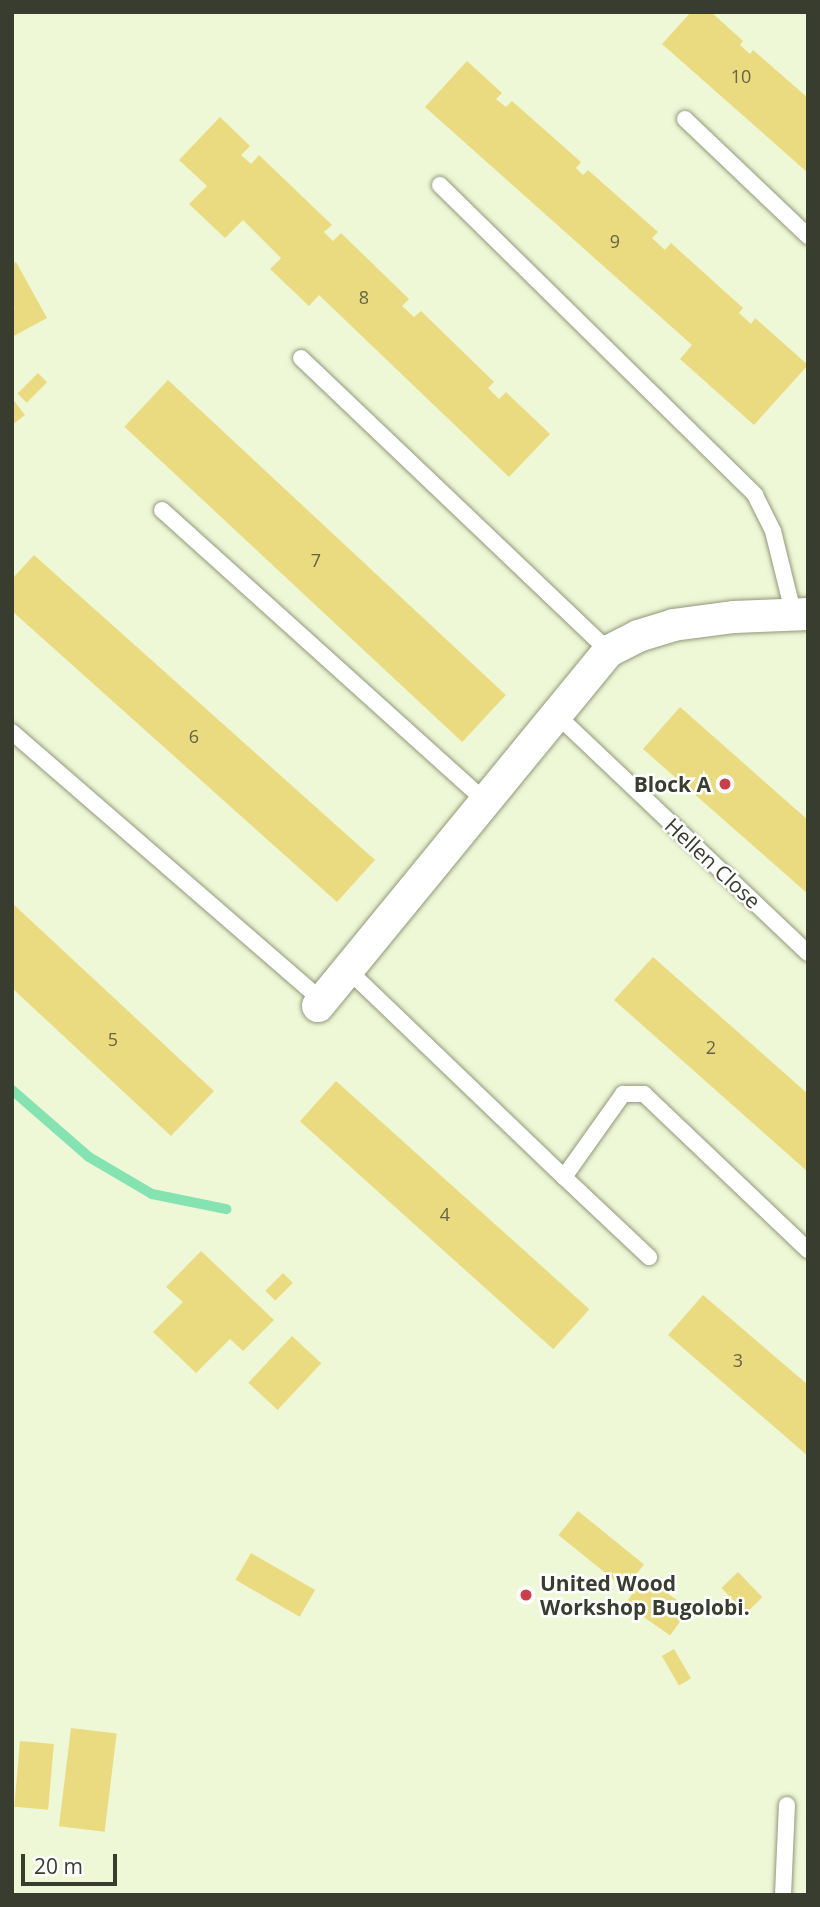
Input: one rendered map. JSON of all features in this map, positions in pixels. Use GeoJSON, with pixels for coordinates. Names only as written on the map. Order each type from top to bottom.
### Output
{"type":"FeatureCollection","features":[{"type":"Feature","properties":{"kind":"street"},"geometry":{"type":"LineString","coordinates":[[320,1004],[609,651],[638,636],[673,625],[800,613]]}},
{"type":"Feature","properties":{"kind":"lane"},"geometry":{"type":"LineString","coordinates":[[685,119],[808,236]]}},
{"type":"Feature","properties":{"kind":"lane"},"geometry":{"type":"LineString","coordinates":[[439,185],[755,495],[773,531],[800,613]]}},
{"type":"Feature","properties":{"kind":"lane"},"geometry":{"type":"LineString","coordinates":[[301,358],[609,651]]}},
{"type":"Feature","properties":{"kind":"lane"},"geometry":{"type":"LineString","coordinates":[[162,510],[485,802]]}},
{"type":"Feature","properties":{"kind":"lane","name":"Hellen Close"},"geometry":{"type":"LineString","coordinates":[[558,716],[808,953]]}},
{"type":"Feature","properties":{"kind":"lane"},"geometry":{"type":"LineString","coordinates":[[12,732],[320,1004]]}},
{"type":"Feature","properties":{"kind":"lane"},"geometry":{"type":"LineString","coordinates":[[346,969],[649,1257]]}},
{"type":"Feature","properties":{"kind":"lane"},"geometry":{"type":"LineString","coordinates":[[564,1177],[623,1094],[644,1094],[808,1250]]}},
{"type":"Feature","properties":{"kind":"lane"},"geometry":{"type":"LineString","coordinates":[[783,1895],[786,1805]]}},
{"type":"Feature","properties":{"kind":"building"},"geometry":{"type":"Polygon","coordinates":[[[691,12],[711,12],[743,41],[740,45],[750,54],[753,50],[808,98],[808,173],[662,44],[691,12]]]}},
{"type":"Feature","properties":{"kind":"building"},"geometry":{"type":"Polygon","coordinates":[[[467,61],[502,93],[496,99],[506,107],[512,101],[581,162],[576,168],[583,175],[588,170],[658,232],[652,238],[665,250],[671,243],[743,308],[739,313],[751,324],[755,318],[808,365],[754,425],[680,359],[692,345],[425,107],[467,61]]]}},
{"type":"Feature","properties":{"kind":"building"},"geometry":{"type":"Polygon","coordinates":[[[220,117],[250,146],[241,155],[251,164],[259,155],[332,225],[324,232],[333,241],[341,233],[409,299],[402,306],[414,317],[421,311],[494,382],[488,388],[499,399],[506,392],[550,434],[509,477],[319,295],[309,306],[270,269],[281,258],[243,220],[225,238],[189,204],[207,186],[179,160],[220,117]]]}},
{"type":"Feature","properties":{"kind":"building"},"geometry":{"type":"Polygon","coordinates":[[[16,262],[47,318],[12,337],[12,309],[15,308],[12,302],[12,264],[16,262]]]}},
{"type":"Feature","properties":{"kind":"building"},"geometry":{"type":"Polygon","coordinates":[[[38,373],[47,382],[27,403],[17,394],[38,373]]]}},
{"type":"Feature","properties":{"kind":"building"},"geometry":{"type":"Polygon","coordinates":[[[168,380],[506,695],[462,742],[124,427],[168,380]]]}},
{"type":"Feature","properties":{"kind":"building"},"geometry":{"type":"Polygon","coordinates":[[[12,398],[25,415],[12,425],[12,398]]]}},
{"type":"Feature","properties":{"kind":"building"},"geometry":{"type":"Polygon","coordinates":[[[34,555],[375,860],[337,902],[12,611],[12,579],[34,555]]]}},
{"type":"Feature","properties":{"kind":"building","name":"Block A"},"geometry":{"type":"Polygon","coordinates":[[[680,707],[808,820],[808,894],[643,749],[680,707]]]}},
{"type":"Feature","properties":{"kind":"building"},"geometry":{"type":"Polygon","coordinates":[[[12,903],[214,1091],[171,1136],[12,988],[12,903]]]}},
{"type":"Feature","properties":{"kind":"building"},"geometry":{"type":"Polygon","coordinates":[[[653,957],[808,1094],[808,1172],[614,1000],[653,957]]]}},
{"type":"Feature","properties":{"kind":"building"},"geometry":{"type":"Polygon","coordinates":[[[336,1081],[589,1309],[553,1349],[300,1121],[336,1081]]]}},
{"type":"Feature","properties":{"kind":"building"},"geometry":{"type":"Polygon","coordinates":[[[201,1251],[274,1320],[243,1351],[230,1339],[196,1373],[153,1332],[183,1302],[166,1287],[201,1251]]]}},
{"type":"Feature","properties":{"kind":"building"},"geometry":{"type":"Polygon","coordinates":[[[283,1273],[293,1283],[275,1301],[265,1291],[283,1273]]]}},
{"type":"Feature","properties":{"kind":"building"},"geometry":{"type":"Polygon","coordinates":[[[703,1295],[808,1385],[808,1456],[668,1335],[703,1295]]]}},
{"type":"Feature","properties":{"kind":"building"},"geometry":{"type":"Polygon","coordinates":[[[292,1336],[321,1363],[278,1410],[248,1383],[292,1336]]]}},
{"type":"Feature","properties":{"kind":"building"},"geometry":{"type":"Polygon","coordinates":[[[578,1511],[644,1564],[625,1589],[558,1535],[578,1511]]]}},
{"type":"Feature","properties":{"kind":"building"},"geometry":{"type":"Polygon","coordinates":[[[251,1553],[315,1590],[300,1617],[236,1580],[251,1553]]]}},
{"type":"Feature","properties":{"kind":"building"},"geometry":{"type":"Polygon","coordinates":[[[738,1572],[762,1597],[746,1613],[721,1588],[738,1572]]]}},
{"type":"Feature","properties":{"kind":"building"},"geometry":{"type":"Polygon","coordinates":[[[644,1577],[689,1609],[670,1636],[625,1604],[644,1577]]]}},
{"type":"Feature","properties":{"kind":"building"},"geometry":{"type":"Polygon","coordinates":[[[674,1649],[691,1678],[679,1685],[662,1656],[674,1649]]]}},
{"type":"Feature","properties":{"kind":"building"},"geometry":{"type":"Polygon","coordinates":[[[71,1728],[117,1734],[105,1832],[59,1826],[71,1728]]]}},
{"type":"Feature","properties":{"kind":"building"},"geometry":{"type":"Polygon","coordinates":[[[20,1741],[54,1744],[48,1810],[14,1807],[20,1741]]]}},
{"type":"Feature","properties":{"kind":"waterway"},"geometry":{"type":"LineString","coordinates":[[12,1090],[89,1157],[152,1194],[226,1209]]}},
{"type":"Feature","properties":{"kind":"place","name":"Block A"},"geometry":{"type":"Point","coordinates":[725,784]}},
{"type":"Feature","properties":{"kind":"place","name":"United Wood Workshop Bugolobi."},"geometry":{"type":"Point","coordinates":[526,1595]}}]}
